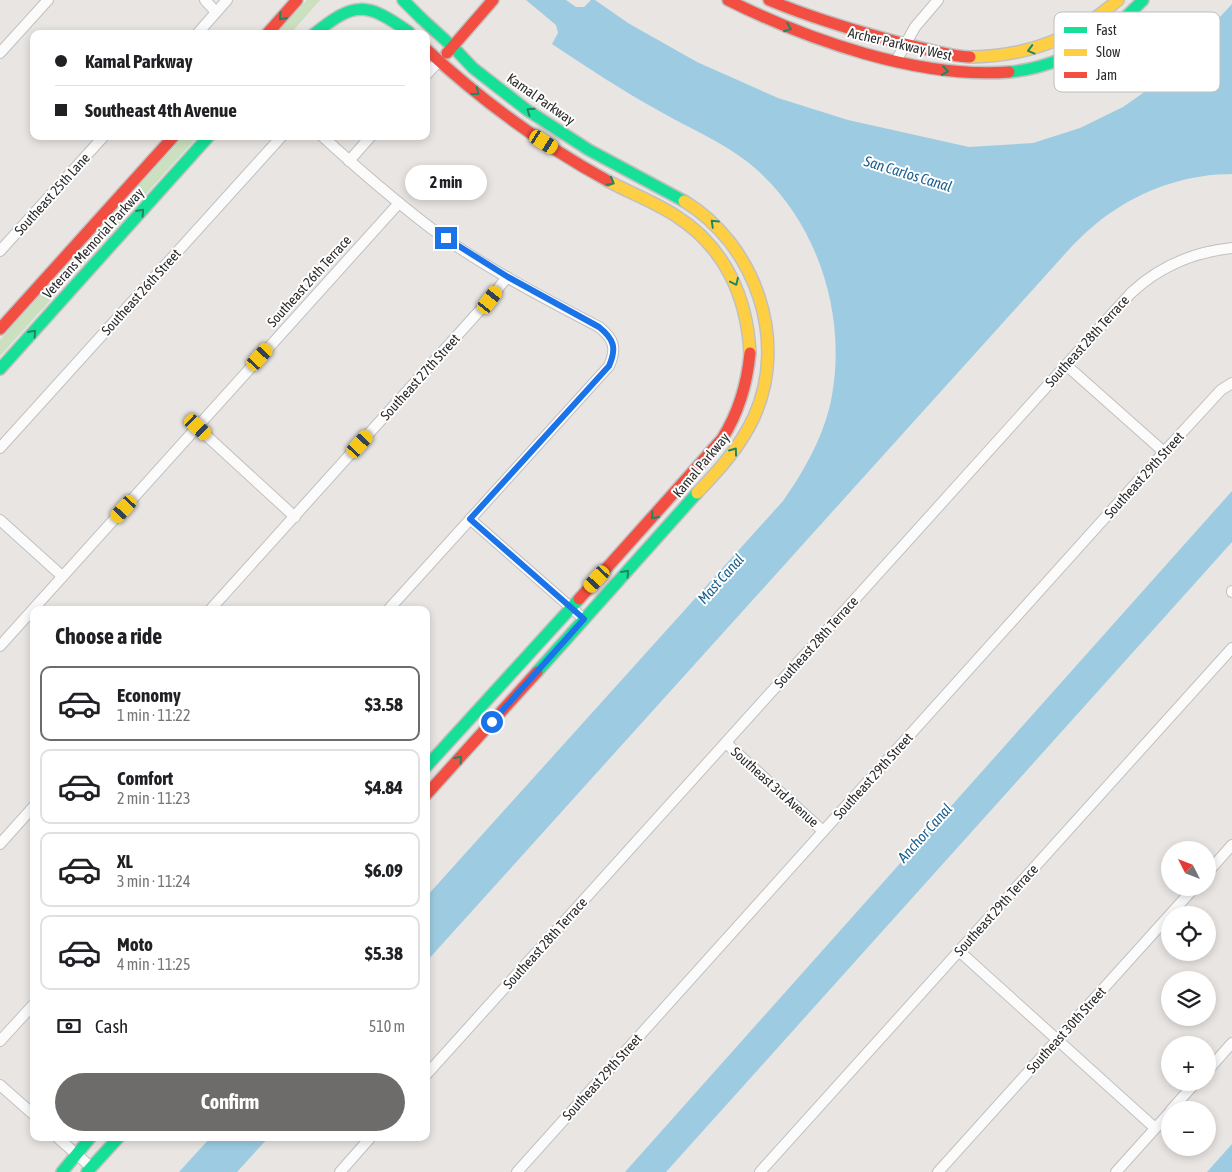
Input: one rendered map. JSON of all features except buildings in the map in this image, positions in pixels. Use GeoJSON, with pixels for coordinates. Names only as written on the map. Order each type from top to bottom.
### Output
{"type":"FeatureCollection","features":[{"type":"Feature","properties":{"kind":"main road"},"geometry":{"type":"LineString","coordinates":[[271,30],[297,0]]}},
{"type":"Feature","properties":{"kind":"main road","name":"Kamal Parkway"},"geometry":{"type":"LineString","coordinates":[[403,0],[453,46],[468,63],[529,111],[562,134],[678,197],[706,216],[719,228],[740,255],[755,284],[764,314],[768,346],[765,380],[756,412],[746,434],[732,455],[430,791]]}},
{"type":"Feature","properties":{"kind":"main road"},"geometry":{"type":"LineString","coordinates":[[439,61],[493,0]]}},
{"type":"Feature","properties":{"kind":"main road","name":"Archer Parkway West"},"geometry":{"type":"LineString","coordinates":[[728,0],[805,34],[896,61],[937,70],[962,74],[994,74],[1027,70],[1054,61]]}},
{"type":"Feature","properties":{"kind":"main road","name":"Archer Parkway West"},"geometry":{"type":"LineString","coordinates":[[769,0],[828,24],[938,53],[985,57],[1025,52],[1054,42]]}},
{"type":"Feature","properties":{"kind":"main road","name":"Archer Parkway West"},"geometry":{"type":"LineString","coordinates":[[1105,12],[1118,0]]}},
{"type":"Feature","properties":{"kind":"main road","name":"Archer Parkway West"},"geometry":{"type":"LineString","coordinates":[[1130,12],[1143,0]]}},
{"type":"Feature","properties":{"kind":"main road"},"geometry":{"type":"LineString","coordinates":[[318,30],[338,9],[348,3],[361,1],[384,9],[407,30]]}},
{"type":"Feature","properties":{"kind":"main road"},"geometry":{"type":"LineString","coordinates":[[305,30],[314,20]]}},
{"type":"Feature","properties":{"kind":"main road","name":"Kamal Parkway"},"geometry":{"type":"LineString","coordinates":[[430,53],[505,115],[544,142],[627,191],[676,216],[699,234],[730,271],[743,302],[747,319],[750,352],[746,385],[736,414],[726,433],[713,450],[430,764]]}},
{"type":"Feature","properties":{"kind":"main road","name":"Veterans Memorial Parkway"},"geometry":{"type":"LineString","coordinates":[[0,329],[170,140]]}},
{"type":"Feature","properties":{"kind":"main road","name":"Veterans Memorial Parkway"},"geometry":{"type":"LineString","coordinates":[[0,369],[205,140]]}},
{"type":"Feature","properties":{"kind":"main road"},"geometry":{"type":"LineString","coordinates":[[194,153],[214,140]]}},
{"type":"Feature","properties":{"kind":"main road"},"geometry":{"type":"LineString","coordinates":[[56,1172],[87,1141]]}},
{"type":"Feature","properties":{"kind":"main road"},"geometry":{"type":"LineString","coordinates":[[89,1169],[115,1141]]}},
{"type":"Feature","properties":{"kind":"main road"},"geometry":{"type":"LineString","coordinates":[[62,1172],[76,1153]]}},
{"type":"Feature","properties":{"kind":"street"},"geometry":{"type":"LineString","coordinates":[[0,53],[48,0]]}},
{"type":"Feature","properties":{"kind":"street"},"geometry":{"type":"LineString","coordinates":[[205,0],[216,12]]}},
{"type":"Feature","properties":{"kind":"street"},"geometry":{"type":"LineString","coordinates":[[200,30],[227,0]]}},
{"type":"Feature","properties":{"kind":"street"},"geometry":{"type":"LineString","coordinates":[[759,15],[765,0]]}},
{"type":"Feature","properties":{"kind":"street"},"geometry":{"type":"LineString","coordinates":[[896,61],[915,27],[938,0]]}},
{"type":"Feature","properties":{"kind":"street"},"geometry":{"type":"LineString","coordinates":[[430,71],[439,61]]}},
{"type":"Feature","properties":{"kind":"street","name":"Southeast 25th Lane"},"geometry":{"type":"LineString","coordinates":[[0,251],[100,140]]}},
{"type":"Feature","properties":{"kind":"street","name":"Southeast 26th Street"},"geometry":{"type":"LineString","coordinates":[[0,448],[278,140]]}},
{"type":"Feature","properties":{"kind":"street"},"geometry":{"type":"LineString","coordinates":[[326,140],[399,203],[463,250],[599,327],[608,334],[614,346],[609,366],[392,606]]}},
{"type":"Feature","properties":{"kind":"street"},"geometry":{"type":"LineString","coordinates":[[349,161],[367,140]]}},
{"type":"Feature","properties":{"kind":"street","name":"Southeast 26th Terrace"},"geometry":{"type":"LineString","coordinates":[[35,606],[399,203]]}},
{"type":"Feature","properties":{"kind":"street","name":"Southeast 28th Terrace"},"geometry":{"type":"LineString","coordinates":[[430,1071],[1131,293],[1149,278],[1193,255],[1232,248]]}},
{"type":"Feature","properties":{"kind":"street","name":"Southeast 27th Street"},"geometry":{"type":"LineString","coordinates":[[214,606],[490,300],[508,277]]}},
{"type":"Feature","properties":{"kind":"street"},"geometry":{"type":"LineString","coordinates":[[1066,365],[1164,452]]}},
{"type":"Feature","properties":{"kind":"street","name":"Southeast 29th Street"},"geometry":{"type":"LineString","coordinates":[[517,1172],[1220,390],[1232,383]]}},
{"type":"Feature","properties":{"kind":"street"},"geometry":{"type":"LineString","coordinates":[[198,427],[294,517]]}},
{"type":"Feature","properties":{"kind":"street"},"geometry":{"type":"LineString","coordinates":[[470,519],[584,619]]}},
{"type":"Feature","properties":{"kind":"street"},"geometry":{"type":"LineString","coordinates":[[0,520],[62,576]]}},
{"type":"Feature","properties":{"kind":"street","name":"Southeast 26th Terrace"},"geometry":{"type":"LineString","coordinates":[[0,646],[30,612]]}},
{"type":"Feature","properties":{"kind":"street","name":"Southeast 29th Terrace"},"geometry":{"type":"LineString","coordinates":[[760,1172],[1232,648]]}},
{"type":"Feature","properties":{"kind":"street","name":"Southeast 3rd Avenue"},"geometry":{"type":"LineString","coordinates":[[726,743],[823,831]]}},
{"type":"Feature","properties":{"kind":"street"},"geometry":{"type":"LineString","coordinates":[[0,844],[30,810]]}},
{"type":"Feature","properties":{"kind":"street"},"geometry":{"type":"LineString","coordinates":[[1216,863],[1232,845]]}},
{"type":"Feature","properties":{"kind":"street","name":"Southeast 30th Street"},"geometry":{"type":"LineString","coordinates":[[938,1172],[1187,896]]}},
{"type":"Feature","properties":{"kind":"street"},"geometry":{"type":"LineString","coordinates":[[958,951],[1155,1128]]}},
{"type":"Feature","properties":{"kind":"street"},"geometry":{"type":"LineString","coordinates":[[0,1041],[30,1008]]}},
{"type":"Feature","properties":{"kind":"street"},"geometry":{"type":"LineString","coordinates":[[1216,1061],[1232,1043]]}},
{"type":"Feature","properties":{"kind":"street"},"geometry":{"type":"LineString","coordinates":[[0,1084],[30,1111]]}},
{"type":"Feature","properties":{"kind":"street"},"geometry":{"type":"LineString","coordinates":[[1180,1101],[1188,1091]]}},
{"type":"Feature","properties":{"kind":"street"},"geometry":{"type":"LineString","coordinates":[[1116,1172],[1161,1122]]}},
{"type":"Feature","properties":{"kind":"street"},"geometry":{"type":"LineString","coordinates":[[62,1141],[76,1153],[89,1169]]}},
{"type":"Feature","properties":{"kind":"street"},"geometry":{"type":"LineString","coordinates":[[340,1172],[367,1141]]}},
{"type":"Feature","properties":{"kind":"green space"},"geometry":{"type":"Polygon","coordinates":[[[307,0],[320,0],[294,30],[280,30],[307,0]]]}},
{"type":"Feature","properties":{"kind":"green space"},"geometry":{"type":"Polygon","coordinates":[[[180,140],[194,140],[0,356],[0,340],[180,140]]]}},
{"type":"Feature","properties":{"kind":"water"},"geometry":{"type":"Polygon","coordinates":[[[526,0],[566,0],[576,7],[584,7],[591,0],[595,0],[628,23],[697,62],[778,98],[848,120],[969,147],[1033,143],[1080,128],[1123,107],[1144,92],[1220,92],[1220,17],[1232,4],[1232,174],[1186,179],[1142,195],[1109,214],[1078,240],[430,958],[430,893],[783,501],[814,450],[825,423],[832,395],[835,331],[830,299],[821,268],[809,238],[792,210],[772,185],[749,163],[706,136],[633,96],[552,44],[558,33],[556,25],[526,0]]]}},
{"type":"Feature","properties":{"kind":"water"},"geometry":{"type":"Polygon","coordinates":[[[1232,491],[1232,542],[666,1172],[625,1172],[1232,491]]]}},
{"type":"Feature","properties":{"kind":"water"},"geometry":{"type":"Polygon","coordinates":[[[207,1141],[265,1141],[237,1172],[179,1172],[207,1141]]]}},
{"type":"Feature","properties":{"kind":"water"},"geometry":{"type":"Polygon","coordinates":[[[1232,1144],[1232,1172],[1207,1172],[1232,1144]]]}},
{"type":"Feature","properties":{"kind":"traffic: fast"},"geometry":{"type":"LineString","coordinates":[[403,0],[421,18]]}},
{"type":"Feature","properties":{"kind":"traffic: fast"},"geometry":{"type":"LineString","coordinates":[[1130,12],[1143,0]]}},
{"type":"Feature","properties":{"kind":"traffic: fast"},"geometry":{"type":"LineString","coordinates":[[319,30],[340,16],[361,9],[382,15],[406,30]]}},
{"type":"Feature","properties":{"kind":"traffic: fast"},"geometry":{"type":"LineString","coordinates":[[421,18],[473,68],[527,110],[589,150],[684,201]]}},
{"type":"Feature","properties":{"kind":"traffic: fast"},"geometry":{"type":"LineString","coordinates":[[1009,72],[1054,62]]}},
{"type":"Feature","properties":{"kind":"traffic: fast"},"geometry":{"type":"LineString","coordinates":[[0,369],[205,140]]}},
{"type":"Feature","properties":{"kind":"traffic: fast"},"geometry":{"type":"LineString","coordinates":[[537,672],[697,493]]}},
{"type":"Feature","properties":{"kind":"traffic: fast"},"geometry":{"type":"LineString","coordinates":[[430,763],[579,599]]}},
{"type":"Feature","properties":{"kind":"traffic: fast"},"geometry":{"type":"LineString","coordinates":[[62,1172],[88,1141]]}},
{"type":"Feature","properties":{"kind":"traffic: fast"},"geometry":{"type":"LineString","coordinates":[[87,1172],[115,1141]]}},
{"type":"Feature","properties":{"kind":"traffic: slow"},"geometry":{"type":"LineString","coordinates":[[1103,12],[1118,0]]}},
{"type":"Feature","properties":{"kind":"traffic: slow"},"geometry":{"type":"LineString","coordinates":[[970,57],[1012,53],[1054,41]]}},
{"type":"Feature","properties":{"kind":"traffic: slow"},"geometry":{"type":"LineString","coordinates":[[608,181],[668,211],[693,228],[708,243],[720,258],[738,293],[744,312],[750,353]]}},
{"type":"Feature","properties":{"kind":"traffic: slow"},"geometry":{"type":"LineString","coordinates":[[684,201],[709,219],[730,242],[747,268],[759,296],[766,326],[768,357],[764,387],[754,417],[729,458],[697,493]]}},
{"type":"Feature","properties":{"kind":"traffic: jam"},"geometry":{"type":"LineString","coordinates":[[271,30],[297,0]]}},
{"type":"Feature","properties":{"kind":"traffic: jam"},"geometry":{"type":"LineString","coordinates":[[447,53],[493,0]]}},
{"type":"Feature","properties":{"kind":"traffic: jam"},"geometry":{"type":"LineString","coordinates":[[728,0],[793,29],[865,54],[938,69],[974,73],[1009,72]]}},
{"type":"Feature","properties":{"kind":"traffic: jam"},"geometry":{"type":"LineString","coordinates":[[769,0],[871,35],[937,52],[970,57]]}},
{"type":"Feature","properties":{"kind":"traffic: jam"},"geometry":{"type":"LineString","coordinates":[[430,53],[468,86],[513,121],[559,152],[608,181]]}},
{"type":"Feature","properties":{"kind":"traffic: jam"},"geometry":{"type":"LineString","coordinates":[[0,329],[170,140]]}},
{"type":"Feature","properties":{"kind":"traffic: jam"},"geometry":{"type":"LineString","coordinates":[[579,599],[722,439],[733,419],[741,398],[747,376],[750,353]]}},
{"type":"Feature","properties":{"kind":"traffic: jam"},"geometry":{"type":"LineString","coordinates":[[430,791],[537,672]]}},
{"type":"Feature","properties":{"kind":"route"},"geometry":{"type":"LineString","coordinates":[[446,238],[470,255],[552,303],[599,327],[608,334],[614,346],[609,366],[470,519],[584,619],[492,722]]}},
{"type":"Feature","properties":{"kind":"water label","name":"San Carlos Canal"},"geometry":{"type":"Point","coordinates":[908,174]}},
{"type":"Feature","properties":{"kind":"water label","name":"Mast Canal"},"geometry":{"type":"Point","coordinates":[721,579]}},
{"type":"Feature","properties":{"kind":"water label","name":"Anchor Canal"},"geometry":{"type":"Point","coordinates":[925,833]}}]}
